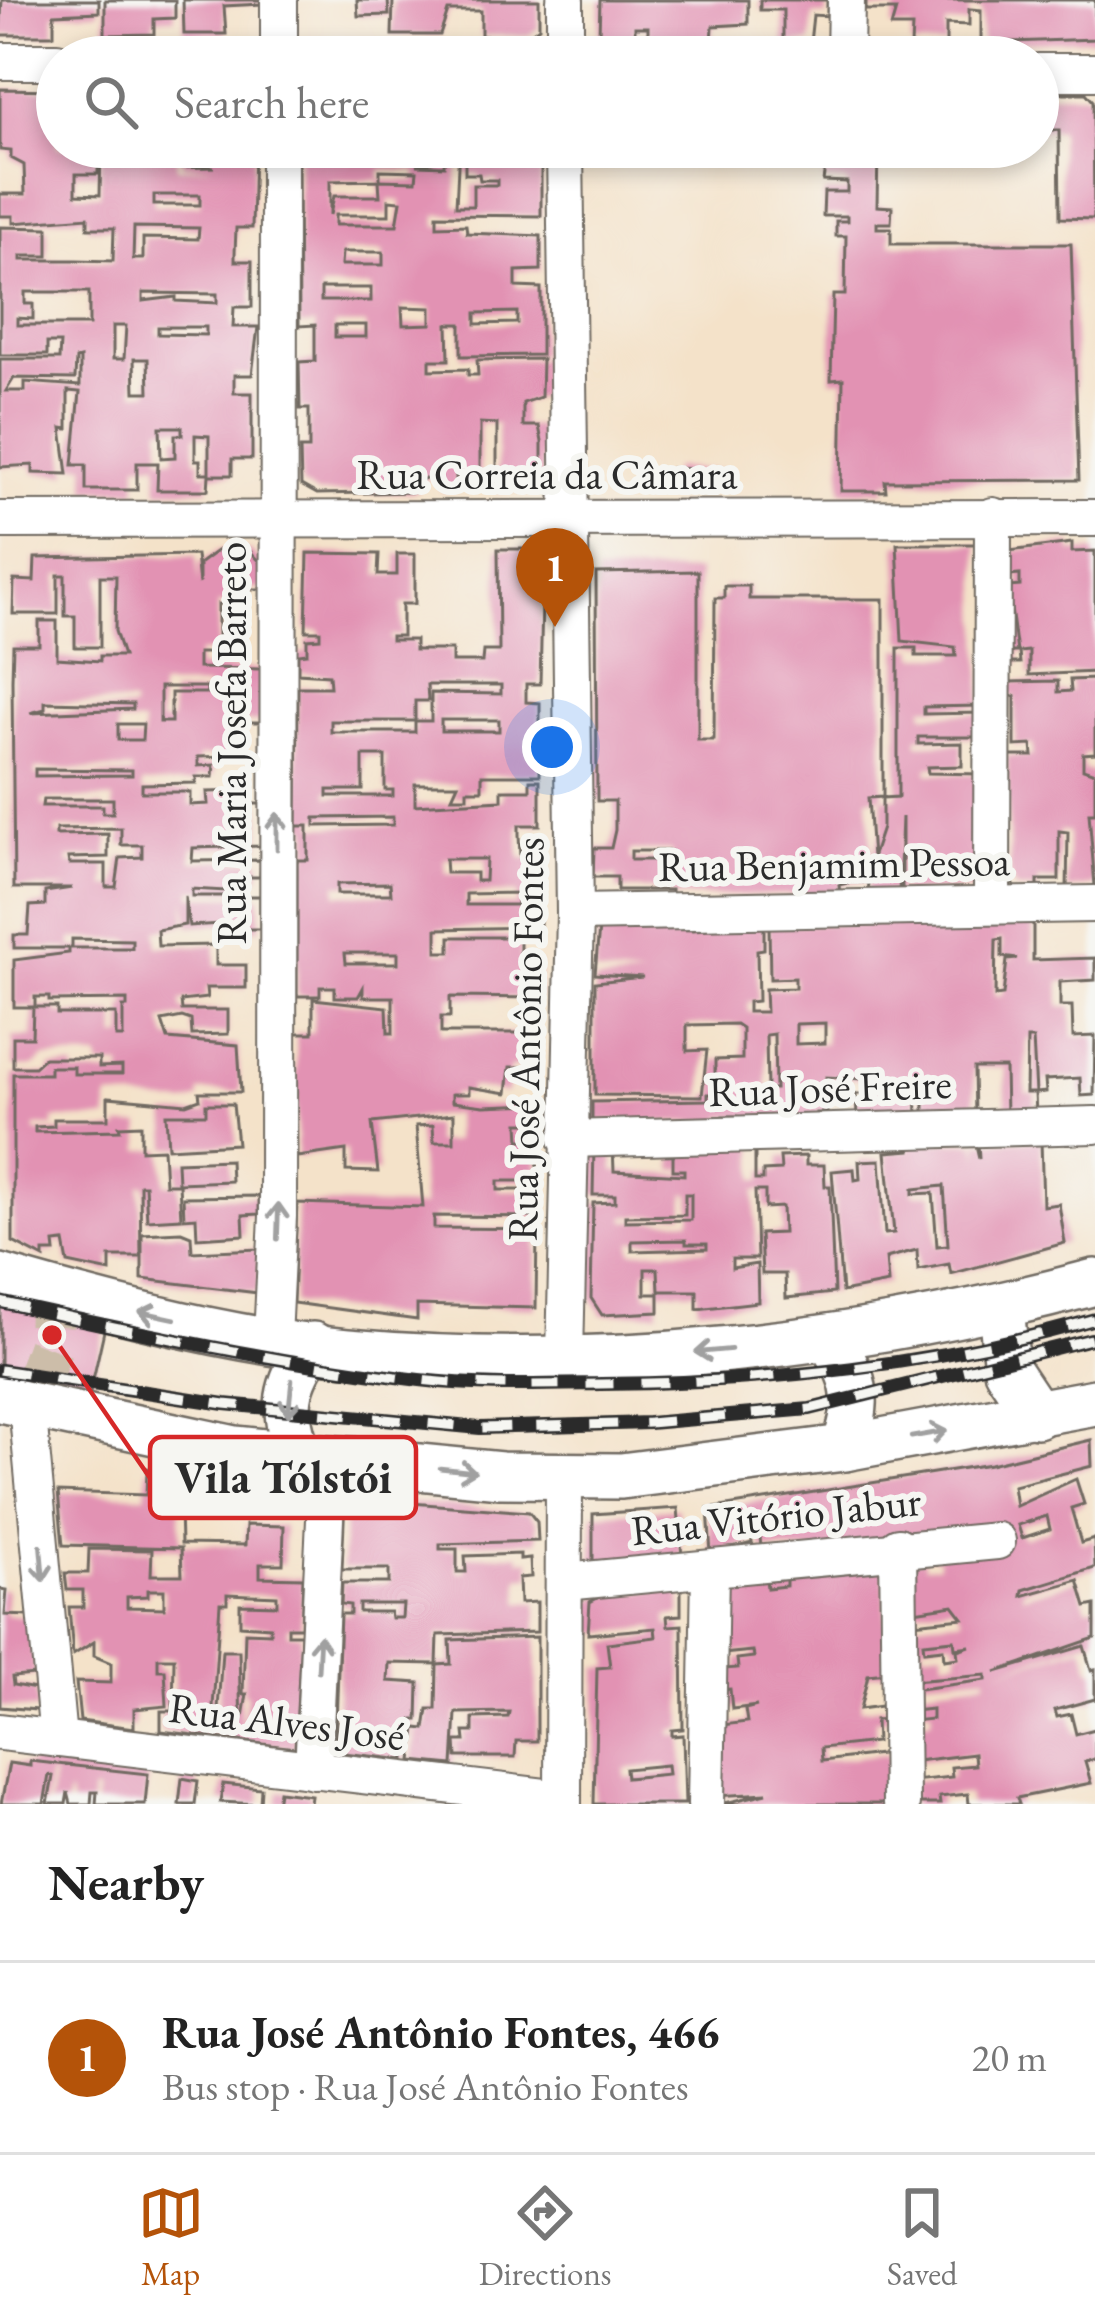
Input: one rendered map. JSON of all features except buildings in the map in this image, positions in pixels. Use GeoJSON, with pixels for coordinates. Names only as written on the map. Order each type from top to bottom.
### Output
{"type":"FeatureCollection","features":[{"type":"Feature","properties":{"kind":"main road"},"geometry":{"type":"LineString","coordinates":[[0,1277],[50,1296],[344,1352],[566,1357],[701,1353],[830,1340],[1000,1307],[1095,1282]]}},
{"type":"Feature","properties":{"kind":"main road"},"geometry":{"type":"LineString","coordinates":[[1000,1307],[1007,1370],[1037,1415]]}},
{"type":"Feature","properties":{"kind":"main road"},"geometry":{"type":"LineString","coordinates":[[830,1340],[856,1384],[855,1419],[844,1448]]}},
{"type":"Feature","properties":{"kind":"main road"},"geometry":{"type":"LineString","coordinates":[[292,1342],[287,1390],[290,1433],[314,1455]]}},
{"type":"Feature","properties":{"kind":"main road"},"geometry":{"type":"LineString","coordinates":[[20,1398],[236,1449],[501,1475],[621,1476],[844,1448],[1095,1402]]}},
{"type":"Feature","properties":{"kind":"street"},"geometry":{"type":"LineString","coordinates":[[279,0],[279,36]]}},
{"type":"Feature","properties":{"kind":"street"},"geometry":{"type":"LineString","coordinates":[[565,0],[565,36]]}},
{"type":"Feature","properties":{"kind":"street"},"geometry":{"type":"LineString","coordinates":[[845,36],[846,0]]}},
{"type":"Feature","properties":{"kind":"street"},"geometry":{"type":"LineString","coordinates":[[0,61],[36,61]]}},
{"type":"Feature","properties":{"kind":"street"},"geometry":{"type":"LineString","coordinates":[[1059,72],[1095,72]]}},
{"type":"Feature","properties":{"kind":"street","name":"Rua Maria Josefa Barreto"},"geometry":{"type":"LineString","coordinates":[[279,168],[278,1216],[292,1342]]}},
{"type":"Feature","properties":{"kind":"street","name":"Rua José Antônio Fontes"},"geometry":{"type":"LineString","coordinates":[[565,168],[566,519],[575,913],[566,1357]]}},
{"type":"Feature","properties":{"kind":"street"},"geometry":{"type":"LineString","coordinates":[[992,905],[993,516]]}},
{"type":"Feature","properties":{"kind":"street","name":"Rua Correia da Câmara"},"geometry":{"type":"LineString","coordinates":[[0,520],[1095,518]]}},
{"type":"Feature","properties":{"kind":"street","name":"Rua Benjamim Pessoa"},"geometry":{"type":"LineString","coordinates":[[575,913],[1095,904]]}},
{"type":"Feature","properties":{"kind":"street","name":"Rua José Freire"},"geometry":{"type":"LineString","coordinates":[[567,1139],[1095,1125]]}},
{"type":"Feature","properties":{"kind":"street"},"geometry":{"type":"LineString","coordinates":[[20,1398],[58,1739]]}},
{"type":"Feature","properties":{"kind":"street"},"geometry":{"type":"LineString","coordinates":[[313,1770],[314,1455]]}},
{"type":"Feature","properties":{"kind":"street"},"geometry":{"type":"LineString","coordinates":[[563,1802],[564,1475]]}},
{"type":"Feature","properties":{"kind":"street","name":"Rua Vitório Jabur"},"geometry":{"type":"LineString","coordinates":[[565,1582],[898,1546],[997,1540]]}},
{"type":"Feature","properties":{"kind":"street"},"geometry":{"type":"LineString","coordinates":[[898,1546],[901,1804]]}},
{"type":"Feature","properties":{"kind":"street"},"geometry":{"type":"LineString","coordinates":[[706,1804],[710,1569]]}},
{"type":"Feature","properties":{"kind":"street","name":"Rua Alves José"},"geometry":{"type":"LineString","coordinates":[[0,1732],[563,1802]]}},
{"type":"Feature","properties":{"kind":"tunnel"},"geometry":{"type":"LineString","coordinates":[[34,1390],[50,1347],[52,1300]]}},
{"type":"Feature","properties":{"kind":"railway"},"geometry":{"type":"LineString","coordinates":[[0,1302],[314,1365],[420,1380],[510,1385],[788,1375],[973,1349],[1095,1319]]}},
{"type":"Feature","properties":{"kind":"railway"},"geometry":{"type":"LineString","coordinates":[[0,1370],[225,1404],[480,1428],[649,1423],[810,1409],[1091,1339]]}},
{"type":"Feature","properties":{"kind":"place","name":"Rua José Antônio Fontes, 466"},"geometry":{"type":"Point","coordinates":[555,627]}},
{"type":"Feature","properties":{"kind":"place","name":"Vila Tólstói"},"geometry":{"type":"Point","coordinates":[52,1335]}}]}
